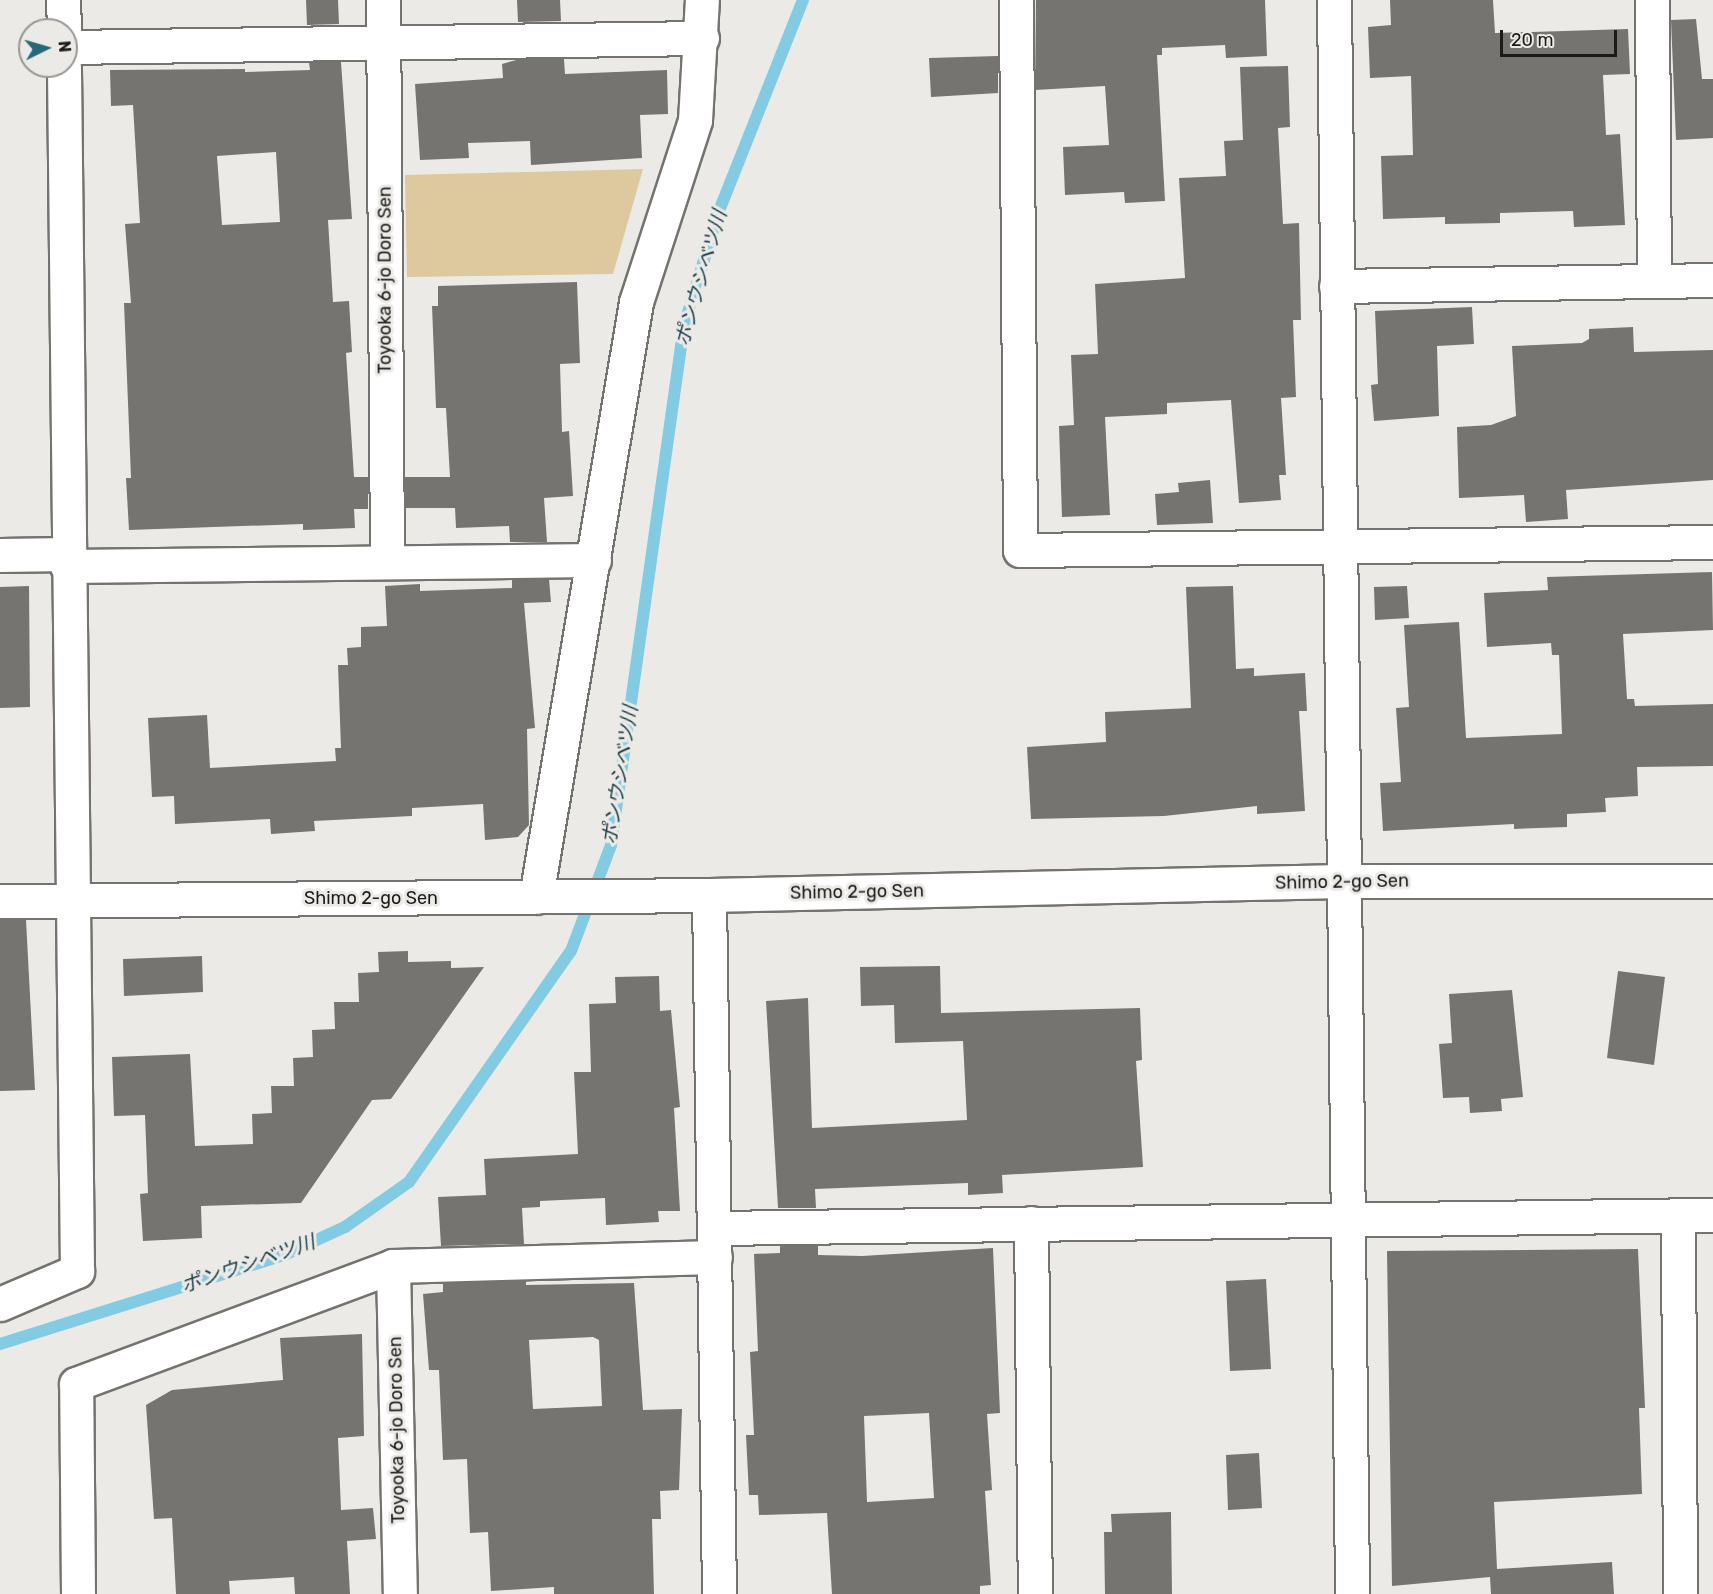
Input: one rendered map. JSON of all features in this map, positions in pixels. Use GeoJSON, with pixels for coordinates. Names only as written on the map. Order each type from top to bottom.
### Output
{"type":"FeatureCollection","features":[{"type":"Feature","properties":{"kind":"street"},"geometry":{"type":"LineString","coordinates":[[63,0],[64,18]]}},
{"type":"Feature","properties":{"kind":"street","name":"Toyooka 6-jo Doro Sen"},"geometry":{"type":"LineString","coordinates":[[383,0],[387,561]]}},
{"type":"Feature","properties":{"kind":"street"},"geometry":{"type":"LineString","coordinates":[[550,896],[594,560],[636,302],[695,120],[702,38],[702,0]]}},
{"type":"Feature","properties":{"kind":"street"},"geometry":{"type":"LineString","coordinates":[[1016,0],[1020,550],[1713,542]]}},
{"type":"Feature","properties":{"kind":"street"},"geometry":{"type":"LineString","coordinates":[[1334,0],[1352,1594]]}},
{"type":"Feature","properties":{"kind":"street"},"geometry":{"type":"LineString","coordinates":[[1652,0],[1654,281]]}},
{"type":"Feature","properties":{"kind":"street"},"geometry":{"type":"LineString","coordinates":[[78,47],[384,39],[702,38]]}},
{"type":"Feature","properties":{"kind":"street"},"geometry":{"type":"LineString","coordinates":[[0,1304],[77,1270],[67,560],[64,78]]}},
{"type":"Feature","properties":{"kind":"street"},"geometry":{"type":"LineString","coordinates":[[1336,286],[1713,280]]}},
{"type":"Feature","properties":{"kind":"street"},"geometry":{"type":"LineString","coordinates":[[0,555],[67,560],[594,560]]}},
{"type":"Feature","properties":{"kind":"street","name":"Shimo 2-go Sen"},"geometry":{"type":"LineString","coordinates":[[0,901],[709,895],[1343,881],[1713,881]]}},
{"type":"Feature","properties":{"kind":"street"},"geometry":{"type":"LineString","coordinates":[[709,895],[719,1594]]}},
{"type":"Feature","properties":{"kind":"street"},"geometry":{"type":"LineString","coordinates":[[78,1594],[76,1384],[393,1266],[1031,1223],[1713,1215]]}},
{"type":"Feature","properties":{"kind":"street"},"geometry":{"type":"LineString","coordinates":[[1678,1216],[1680,1594]]}},
{"type":"Feature","properties":{"kind":"street"},"geometry":{"type":"LineString","coordinates":[[1031,1223],[1035,1594]]}},
{"type":"Feature","properties":{"kind":"street","name":"Toyooka 6-jo Doro Sen"},"geometry":{"type":"LineString","coordinates":[[393,1266],[400,1594]]}},
{"type":"Feature","properties":{"kind":"shaded area"},"geometry":{"type":"Polygon","coordinates":[[[643,169],[613,274],[407,277],[405,175],[643,169]]]}},
{"type":"Feature","properties":{"kind":"building"},"geometry":{"type":"Polygon","coordinates":[[[306,0],[338,0],[339,24],[307,25],[306,0]]]}},
{"type":"Feature","properties":{"kind":"building"},"geometry":{"type":"Polygon","coordinates":[[[517,0],[560,0],[561,21],[518,22],[517,0]]]}},
{"type":"Feature","properties":{"kind":"building"},"geometry":{"type":"Polygon","coordinates":[[[1036,0],[1265,0],[1267,56],[1226,58],[1225,45],[1162,48],[1162,55],[1157,55],[1165,201],[1125,203],[1124,192],[1065,195],[1063,147],[1109,145],[1105,86],[1035,90],[1036,0]]]}},
{"type":"Feature","properties":{"kind":"building"},"geometry":{"type":"Polygon","coordinates":[[[1390,0],[1493,0],[1495,33],[1628,29],[1630,74],[1603,75],[1606,135],[1620,134],[1625,225],[1574,227],[1573,211],[1500,213],[1500,223],[1445,224],[1445,217],[1383,219],[1381,156],[1413,155],[1411,76],[1370,78],[1368,27],[1391,25],[1390,0]]]}},
{"type":"Feature","properties":{"kind":"building"},"geometry":{"type":"Polygon","coordinates":[[[1696,19],[1702,79],[1713,79],[1713,138],[1676,140],[1671,20],[1696,19]]]}},
{"type":"Feature","properties":{"kind":"building"},"geometry":{"type":"Polygon","coordinates":[[[998,56],[998,93],[931,97],[929,58],[998,56]]]}},
{"type":"Feature","properties":{"kind":"building"},"geometry":{"type":"Polygon","coordinates":[[[520,59],[564,59],[565,74],[667,70],[668,114],[640,115],[642,158],[531,165],[530,141],[468,143],[469,158],[420,160],[415,84],[503,78],[502,64],[520,59]]]}},
{"type":"Feature","properties":{"kind":"building"},"geometry":{"type":"Polygon","coordinates":[[[309,62],[341,62],[352,219],[328,220],[333,302],[349,301],[352,352],[346,353],[354,477],[368,477],[368,509],[354,509],[355,528],[303,530],[303,524],[129,530],[126,478],[131,478],[124,303],[131,303],[125,224],[140,223],[133,105],[111,106],[110,70],[245,69],[245,72],[310,70],[309,62]],[[276,152],[217,156],[222,225],[280,222],[276,152]]]}},
{"type":"Feature","properties":{"kind":"building"},"geometry":{"type":"Polygon","coordinates":[[[1288,66],[1290,127],[1278,128],[1283,224],[1299,223],[1301,320],[1293,320],[1296,397],[1281,398],[1286,475],[1279,475],[1281,500],[1239,503],[1231,400],[1167,403],[1167,414],[1105,417],[1110,515],[1062,517],[1059,426],[1074,425],[1071,355],[1098,354],[1095,284],[1185,278],[1179,178],[1226,176],[1224,141],[1243,140],[1240,67],[1288,66]]]}},
{"type":"Feature","properties":{"kind":"building"},"geometry":{"type":"Polygon","coordinates":[[[577,282],[580,363],[560,364],[562,432],[569,431],[573,496],[544,498],[547,542],[510,542],[509,526],[456,528],[455,508],[405,508],[405,477],[450,477],[446,408],[436,408],[432,306],[438,306],[438,286],[577,282]]]}},
{"type":"Feature","properties":{"kind":"building"},"geometry":{"type":"Polygon","coordinates":[[[1472,307],[1474,344],[1437,346],[1439,416],[1374,421],[1371,385],[1378,384],[1375,311],[1472,307]]]}},
{"type":"Feature","properties":{"kind":"building"},"geometry":{"type":"Polygon","coordinates":[[[1633,327],[1634,352],[1713,350],[1713,480],[1566,490],[1568,519],[1526,522],[1524,495],[1459,498],[1457,427],[1491,425],[1516,416],[1512,346],[1582,343],[1589,339],[1589,329],[1633,327]]]}},
{"type":"Feature","properties":{"kind":"building"},"geometry":{"type":"Polygon","coordinates":[[[1210,480],[1213,523],[1157,525],[1155,494],[1179,492],[1178,483],[1210,480]]]}},
{"type":"Feature","properties":{"kind":"building"},"geometry":{"type":"Polygon","coordinates":[[[1712,572],[1713,630],[1623,634],[1627,699],[1634,699],[1635,706],[1713,704],[1713,766],[1637,767],[1638,796],[1605,798],[1606,812],[1567,814],[1567,827],[1514,829],[1514,824],[1383,831],[1380,783],[1401,782],[1396,708],[1409,707],[1404,625],[1459,622],[1466,738],[1562,734],[1559,655],[1552,655],[1551,643],[1487,647],[1484,593],[1548,590],[1547,577],[1712,572]]]}},
{"type":"Feature","properties":{"kind":"building"},"geometry":{"type":"Polygon","coordinates":[[[549,579],[551,602],[524,603],[535,728],[527,729],[529,825],[518,837],[485,840],[483,804],[412,808],[412,816],[314,821],[315,831],[271,834],[270,819],[175,824],[174,796],[152,797],[148,718],[207,715],[210,768],[336,761],[335,748],[341,748],[338,665],[348,665],[347,648],[361,647],[361,627],[387,626],[385,586],[420,584],[420,591],[512,588],[512,580],[549,579]]]}},
{"type":"Feature","properties":{"kind":"building"},"geometry":{"type":"Polygon","coordinates":[[[29,586],[30,707],[0,708],[0,587],[29,586]]]}},
{"type":"Feature","properties":{"kind":"building"},"geometry":{"type":"Polygon","coordinates":[[[1233,586],[1236,669],[1254,668],[1254,676],[1305,673],[1307,711],[1299,711],[1305,811],[1257,814],[1257,806],[1164,816],[1031,819],[1027,747],[1106,742],[1105,712],[1191,708],[1186,587],[1233,586]]]}},
{"type":"Feature","properties":{"kind":"building"},"geometry":{"type":"Polygon","coordinates":[[[1407,586],[1409,618],[1375,620],[1374,587],[1407,586]]]}},
{"type":"Feature","properties":{"kind":"building"},"geometry":{"type":"Polygon","coordinates":[[[0,920],[26,920],[35,1090],[0,1091],[0,920]]]}},
{"type":"Feature","properties":{"kind":"building"},"geometry":{"type":"Polygon","coordinates":[[[408,951],[408,962],[451,961],[451,968],[484,967],[391,1099],[372,1100],[301,1203],[201,1206],[202,1238],[143,1241],[140,1194],[148,1193],[145,1115],[114,1116],[112,1057],[190,1054],[195,1146],[253,1144],[252,1114],[272,1113],[271,1086],[294,1086],[293,1058],[313,1057],[312,1030],[335,1029],[334,1002],[359,1002],[358,973],[379,972],[378,952],[408,951]]]}},
{"type":"Feature","properties":{"kind":"building"},"geometry":{"type":"Polygon","coordinates":[[[202,956],[203,992],[124,996],[123,959],[202,956]]]}},
{"type":"Feature","properties":{"kind":"building"},"geometry":{"type":"Polygon","coordinates":[[[940,966],[941,1013],[1140,1008],[1142,1060],[1136,1061],[1143,1167],[1002,1175],[1003,1193],[968,1195],[968,1183],[815,1189],[816,1208],[778,1208],[766,1001],[808,998],[812,1128],[967,1120],[963,1041],[895,1043],[894,1005],[861,1006],[860,967],[940,966]]]}},
{"type":"Feature","properties":{"kind":"building"},"geometry":{"type":"Polygon","coordinates":[[[1618,971],[1665,977],[1654,1065],[1607,1058],[1618,971]]]}},
{"type":"Feature","properties":{"kind":"building"},"geometry":{"type":"Polygon","coordinates":[[[659,976],[660,1011],[671,1010],[680,1107],[674,1108],[680,1211],[658,1211],[659,1222],[606,1225],[605,1198],[540,1201],[540,1207],[522,1208],[524,1244],[441,1246],[438,1197],[486,1195],[484,1159],[578,1154],[574,1072],[591,1072],[589,1004],[616,1003],[615,977],[659,976]]]}},
{"type":"Feature","properties":{"kind":"building"},"geometry":{"type":"Polygon","coordinates":[[[1512,990],[1523,1097],[1501,1099],[1502,1111],[1470,1113],[1469,1097],[1443,1098],[1439,1044],[1452,1043],[1449,994],[1512,990]]]}},
{"type":"Feature","properties":{"kind":"building"},"geometry":{"type":"Polygon","coordinates":[[[818,1245],[818,1255],[862,1256],[993,1248],[1000,1413],[987,1414],[992,1490],[985,1491],[991,1585],[980,1586],[980,1594],[832,1594],[827,1513],[759,1515],[758,1495],[749,1495],[746,1435],[754,1435],[750,1352],[758,1351],[754,1254],[780,1253],[780,1246],[818,1245]],[[929,1413],[864,1416],[867,1502],[934,1498],[929,1413]]]}},
{"type":"Feature","properties":{"kind":"building"},"geometry":{"type":"Polygon","coordinates":[[[1638,1249],[1645,1408],[1639,1408],[1642,1494],[1494,1502],[1497,1569],[1612,1562],[1614,1594],[1491,1594],[1490,1577],[1392,1586],[1387,1251],[1638,1249]]]}},
{"type":"Feature","properties":{"kind":"building"},"geometry":{"type":"Polygon","coordinates":[[[1266,1279],[1271,1369],[1230,1371],[1226,1281],[1266,1279]]]}},
{"type":"Feature","properties":{"kind":"building"},"geometry":{"type":"Polygon","coordinates":[[[526,1281],[526,1285],[634,1283],[643,1410],[682,1409],[679,1490],[660,1491],[661,1519],[652,1519],[654,1594],[554,1594],[554,1587],[491,1591],[488,1532],[470,1533],[467,1459],[443,1460],[439,1370],[429,1370],[423,1294],[443,1292],[443,1283],[526,1281]],[[593,1337],[529,1340],[533,1409],[602,1406],[599,1340],[593,1337]]]}},
{"type":"Feature","properties":{"kind":"building"},"geometry":{"type":"Polygon","coordinates":[[[362,1334],[364,1436],[338,1438],[341,1510],[373,1508],[376,1539],[347,1541],[350,1594],[295,1594],[294,1577],[229,1581],[230,1594],[176,1594],[172,1518],[154,1519],[146,1405],[172,1390],[283,1380],[280,1338],[362,1334]]]}},
{"type":"Feature","properties":{"kind":"building"},"geometry":{"type":"Polygon","coordinates":[[[1259,1453],[1262,1508],[1228,1510],[1226,1455],[1259,1453]]]}},
{"type":"Feature","properties":{"kind":"building"},"geometry":{"type":"Polygon","coordinates":[[[1171,1512],[1172,1594],[1105,1594],[1104,1532],[1112,1532],[1111,1514],[1171,1512]]]}},
{"type":"Feature","properties":{"kind":"waterway","name":"ポンウシベツ川"},"geometry":{"type":"LineString","coordinates":[[0,1344],[284,1255],[345,1227],[409,1182],[571,951],[611,845],[684,325],[719,211],[803,0]]}}]}
